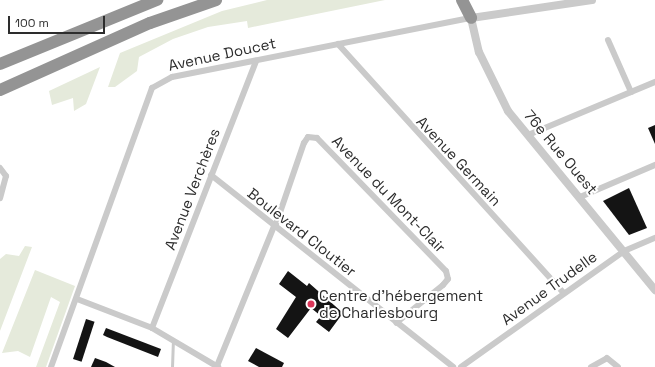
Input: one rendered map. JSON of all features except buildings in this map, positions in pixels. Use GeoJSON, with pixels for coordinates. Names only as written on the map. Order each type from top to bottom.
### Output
{"type":"FeatureCollection","features":[{"type":"Feature","properties":{"kind":"highway"},"geometry":{"type":"LineString","coordinates":[[0,64],[157,0]]}},
{"type":"Feature","properties":{"kind":"highway"},"geometry":{"type":"LineString","coordinates":[[0,90],[150,22],[216,0]]}},
{"type":"Feature","properties":{"kind":"highway"},"geometry":{"type":"LineString","coordinates":[[462,0],[471,18]]}},
{"type":"Feature","properties":{"kind":"highway"},"geometry":{"type":"LineString","coordinates":[[471,0],[471,18]]}},
{"type":"Feature","properties":{"kind":"street","name":"Avenue Doucet"},"geometry":{"type":"LineString","coordinates":[[54,366],[152,88],[172,77],[471,18],[592,0]]}},
{"type":"Feature","properties":{"kind":"street","name":"76e Rue Ouest"},"geometry":{"type":"LineString","coordinates":[[471,18],[490,79],[528,136],[580,197],[655,290]]}},
{"type":"Feature","properties":{"kind":"street"},"geometry":{"type":"LineString","coordinates":[[608,40],[631,92]]}},
{"type":"Feature","properties":{"kind":"street","name":"Avenue Germain"},"geometry":{"type":"LineString","coordinates":[[338,44],[564,294]]}},
{"type":"Feature","properties":{"kind":"street","name":"Avenue Verchères"},"geometry":{"type":"LineString","coordinates":[[152,328],[256,61]]}},
{"type":"Feature","properties":{"kind":"street"},"geometry":{"type":"LineString","coordinates":[[528,136],[655,82]]}},
{"type":"Feature","properties":{"kind":"street","name":"Avenue du Mont-Clair"},"geometry":{"type":"LineString","coordinates":[[218,367],[274,227],[304,143],[308,137],[317,138],[446,271],[448,279],[443,286],[396,323]]}},
{"type":"Feature","properties":{"kind":"street"},"geometry":{"type":"LineString","coordinates":[[580,197],[655,165]]}},
{"type":"Feature","properties":{"kind":"street"},"geometry":{"type":"LineString","coordinates":[[0,168],[6,176],[0,198]]}},
{"type":"Feature","properties":{"kind":"street","name":"Boulevard Cloutier"},"geometry":{"type":"LineString","coordinates":[[211,175],[274,227],[453,367]]}},
{"type":"Feature","properties":{"kind":"street","name":"Avenue Trudelle"},"geometry":{"type":"LineString","coordinates":[[461,367],[624,251],[655,238]]}},
{"type":"Feature","properties":{"kind":"street"},"geometry":{"type":"LineString","coordinates":[[77,299],[152,328],[218,367]]}},
{"type":"Feature","properties":{"kind":"street"},"geometry":{"type":"LineString","coordinates":[[591,367],[607,358],[618,367]]}},
{"type":"Feature","properties":{"kind":"lane"},"geometry":{"type":"LineString","coordinates":[[172,367],[173,340]]}},
{"type":"Feature","properties":{"kind":"shaded area"},"geometry":{"type":"Polygon","coordinates":[[[267,0],[385,0],[248,28],[247,21],[208,27],[173,39],[139,57],[137,71],[115,87],[108,87],[120,53],[222,11],[267,0]]]}},
{"type":"Feature","properties":{"kind":"shaded area"},"geometry":{"type":"Polygon","coordinates":[[[100,67],[86,104],[74,111],[73,98],[52,105],[49,91],[100,67]]]}},
{"type":"Feature","properties":{"kind":"shaded area"},"geometry":{"type":"Polygon","coordinates":[[[25,246],[32,247],[0,331],[0,259],[6,254],[19,256],[25,246]]]}},
{"type":"Feature","properties":{"kind":"shaded area"},"geometry":{"type":"Polygon","coordinates":[[[35,270],[75,286],[46,367],[36,367],[60,302],[51,297],[30,357],[18,351],[2,353],[35,270]]]}},
{"type":"Feature","properties":{"kind":"place","name":"Centre d'hébergement de Charlesbourg"},"geometry":{"type":"Point","coordinates":[311,304]}}]}
